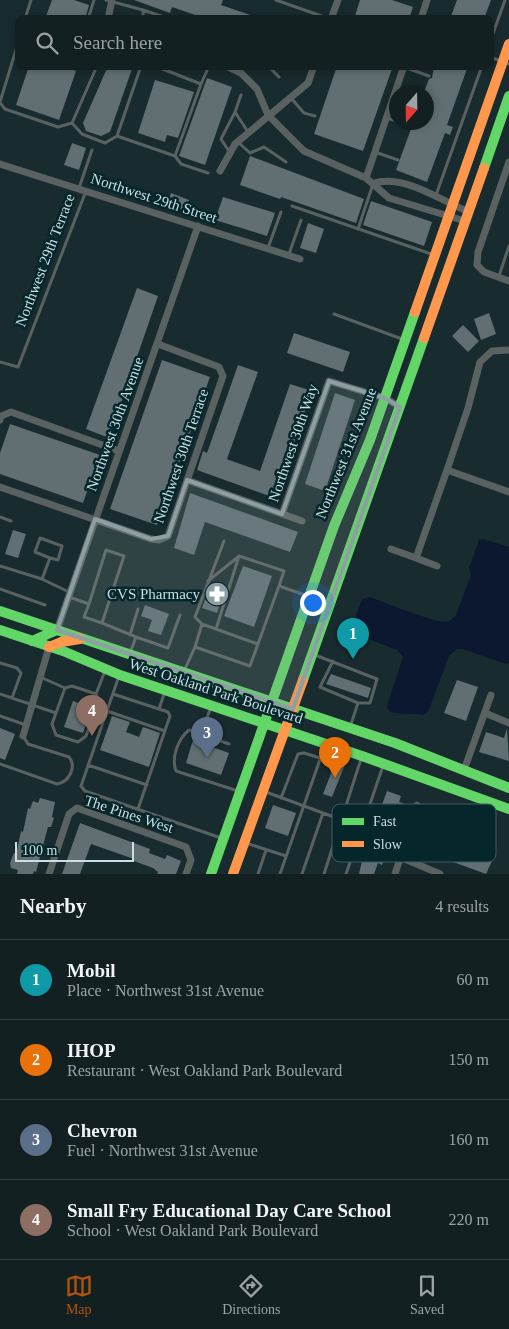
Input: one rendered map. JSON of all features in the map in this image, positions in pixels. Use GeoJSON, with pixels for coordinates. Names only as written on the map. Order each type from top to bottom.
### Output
{"type":"FeatureCollection","features":[{"type":"Feature","properties":{"kind":"main road","name":"Northwest 31st Avenue"},"geometry":{"type":"LineString","coordinates":[[211,874],[334,526],[363,459],[506,62],[509,44]]}},
{"type":"Feature","properties":{"kind":"main road"},"geometry":{"type":"LineString","coordinates":[[234,874],[509,96]]}},
{"type":"Feature","properties":{"kind":"main road","name":"West Oakland Park Boulevard"},"geometry":{"type":"LineString","coordinates":[[0,611],[129,656],[350,728],[509,788]]}},
{"type":"Feature","properties":{"kind":"main road","name":"West Oakland Park Boulevard"},"geometry":{"type":"LineString","coordinates":[[0,630],[120,675],[326,743],[495,804]]}},
{"type":"Feature","properties":{"kind":"main road"},"geometry":{"type":"LineString","coordinates":[[32,641],[57,630]]}},
{"type":"Feature","properties":{"kind":"main road"},"geometry":{"type":"LineString","coordinates":[[48,647],[61,642],[74,642],[81,639]]}},
{"type":"Feature","properties":{"kind":"main road","name":"West Oakland Park Boulevard"},"geometry":{"type":"LineString","coordinates":[[496,804],[509,809]]}},
{"type":"Feature","properties":{"kind":"street"},"geometry":{"type":"LineString","coordinates":[[332,15],[338,0]]}},
{"type":"Feature","properties":{"kind":"street"},"geometry":{"type":"LineString","coordinates":[[422,15],[427,0]]}},
{"type":"Feature","properties":{"kind":"street"},"geometry":{"type":"LineString","coordinates":[[108,15],[110,1]]}},
{"type":"Feature","properties":{"kind":"street"},"geometry":{"type":"LineString","coordinates":[[235,70],[241,73],[257,89],[268,115],[304,151],[366,178],[389,198],[451,211],[467,217]]}},
{"type":"Feature","properties":{"kind":"street"},"geometry":{"type":"LineString","coordinates":[[220,171],[238,142],[268,115],[308,84],[313,70]]}},
{"type":"Feature","properties":{"kind":"street"},"geometry":{"type":"LineString","coordinates":[[399,85],[403,70]]}},
{"type":"Feature","properties":{"kind":"street"},"geometry":{"type":"LineString","coordinates":[[366,178],[389,111]]}},
{"type":"Feature","properties":{"kind":"street"},"geometry":{"type":"LineString","coordinates":[[509,162],[478,252],[477,265],[484,272],[509,281]]}},
{"type":"Feature","properties":{"kind":"street","name":"Northwest 29th Street"},"geometry":{"type":"LineString","coordinates":[[0,164],[300,259]]}},
{"type":"Feature","properties":{"kind":"street"},"geometry":{"type":"LineString","coordinates":[[374,183],[385,180],[436,196],[451,211]]}},
{"type":"Feature","properties":{"kind":"street","name":"Northwest 30th Avenue"},"geometry":{"type":"LineString","coordinates":[[57,630],[198,226]]}},
{"type":"Feature","properties":{"kind":"street","name":"Northwest 30th Terrace"},"geometry":{"type":"LineString","coordinates":[[95,519],[159,540],[168,536],[223,376],[219,367],[158,344]]}},
{"type":"Feature","properties":{"kind":"street"},"geometry":{"type":"LineString","coordinates":[[416,558],[468,408],[480,362],[492,351],[509,350]]}},
{"type":"Feature","properties":{"kind":"street","name":"Northwest 30th Way"},"geometry":{"type":"LineString","coordinates":[[282,514],[329,381],[385,398]]}},
{"type":"Feature","properties":{"kind":"street"},"geometry":{"type":"LineString","coordinates":[[385,398],[400,407]]}},
{"type":"Feature","properties":{"kind":"street"},"geometry":{"type":"LineString","coordinates":[[1,418],[11,412],[119,452]]}},
{"type":"Feature","properties":{"kind":"street"},"geometry":{"type":"LineString","coordinates":[[447,470],[509,492]]}},
{"type":"Feature","properties":{"kind":"street"},"geometry":{"type":"LineString","coordinates":[[187,480],[302,521]]}},
{"type":"Feature","properties":{"kind":"street"},"geometry":{"type":"LineString","coordinates":[[0,487],[95,519]]}},
{"type":"Feature","properties":{"kind":"street"},"geometry":{"type":"LineString","coordinates":[[392,550],[437,566]]}},
{"type":"Feature","properties":{"kind":"street"},"geometry":{"type":"LineString","coordinates":[[22,736],[48,647]]}},
{"type":"Feature","properties":{"kind":"street"},"geometry":{"type":"LineString","coordinates":[[464,770],[491,695]]}},
{"type":"Feature","properties":{"kind":"street"},"geometry":{"type":"LineString","coordinates":[[484,713],[509,723]]}},
{"type":"Feature","properties":{"kind":"street","name":"The Pines West"},"geometry":{"type":"LineString","coordinates":[[49,874],[69,814],[77,808],[186,847],[190,860],[186,874]]}},
{"type":"Feature","properties":{"kind":"street"},"geometry":{"type":"LineString","coordinates":[[395,874],[399,862]]}},
{"type":"Feature","properties":{"kind":"street"},"geometry":{"type":"LineString","coordinates":[[412,862],[440,874]]}},
{"type":"Feature","properties":{"kind":"lane"},"geometry":{"type":"LineString","coordinates":[[26,15],[31,0]]}},
{"type":"Feature","properties":{"kind":"lane"},"geometry":{"type":"LineString","coordinates":[[89,15],[94,0]]}},
{"type":"Feature","properties":{"kind":"lane"},"geometry":{"type":"LineString","coordinates":[[276,0],[319,15]]}},
{"type":"Feature","properties":{"kind":"lane"},"geometry":{"type":"LineString","coordinates":[[494,31],[505,0]]}},
{"type":"Feature","properties":{"kind":"lane"},"geometry":{"type":"LineString","coordinates":[[110,1],[158,15]]}},
{"type":"Feature","properties":{"kind":"lane"},"geometry":{"type":"LineString","coordinates":[[143,10],[143,15]]}},
{"type":"Feature","properties":{"kind":"lane"},"geometry":{"type":"LineString","coordinates":[[15,53],[0,102],[5,109],[58,126],[72,123]]}},
{"type":"Feature","properties":{"kind":"lane"},"geometry":{"type":"LineString","coordinates":[[494,58],[506,62]]}},
{"type":"Feature","properties":{"kind":"lane"},"geometry":{"type":"LineString","coordinates":[[72,123],[95,70]]}},
{"type":"Feature","properties":{"kind":"lane"},"geometry":{"type":"LineString","coordinates":[[72,123],[82,134],[105,143],[117,136],[141,70]]}},
{"type":"Feature","properties":{"kind":"lane"},"geometry":{"type":"LineString","coordinates":[[165,70],[201,84]]}},
{"type":"Feature","properties":{"kind":"lane"},"geometry":{"type":"LineString","coordinates":[[175,156],[206,70]]}},
{"type":"Feature","properties":{"kind":"lane"},"geometry":{"type":"LineString","coordinates":[[272,70],[279,77]]}},
{"type":"Feature","properties":{"kind":"lane"},"geometry":{"type":"LineString","coordinates":[[412,70],[429,76]]}},
{"type":"Feature","properties":{"kind":"lane"},"geometry":{"type":"LineString","coordinates":[[436,196],[481,70]]}},
{"type":"Feature","properties":{"kind":"lane"},"geometry":{"type":"LineString","coordinates":[[230,153],[221,139],[235,112],[240,95]]}},
{"type":"Feature","properties":{"kind":"lane"},"geometry":{"type":"LineString","coordinates":[[290,97],[304,113],[315,116]]}},
{"type":"Feature","properties":{"kind":"lane"},"geometry":{"type":"LineString","coordinates":[[235,112],[248,133]]}},
{"type":"Feature","properties":{"kind":"lane"},"geometry":{"type":"LineString","coordinates":[[117,136],[175,156],[181,164],[208,173]]}},
{"type":"Feature","properties":{"kind":"lane"},"geometry":{"type":"LineString","coordinates":[[238,142],[250,153],[264,147],[286,162]]}},
{"type":"Feature","properties":{"kind":"lane","name":"Northwest 29th Terrace"},"geometry":{"type":"LineString","coordinates":[[0,362],[18,367],[83,189],[92,150]]}},
{"type":"Feature","properties":{"kind":"lane"},"geometry":{"type":"LineString","coordinates":[[375,152],[398,160]]}},
{"type":"Feature","properties":{"kind":"lane"},"geometry":{"type":"LineString","coordinates":[[358,229],[374,183]]}},
{"type":"Feature","properties":{"kind":"lane"},"geometry":{"type":"LineString","coordinates":[[292,206],[435,255]]}},
{"type":"Feature","properties":{"kind":"lane"},"geometry":{"type":"LineString","coordinates":[[268,248],[281,212]]}},
{"type":"Feature","properties":{"kind":"lane"},"geometry":{"type":"LineString","coordinates":[[289,255],[301,220]]}},
{"type":"Feature","properties":{"kind":"lane"},"geometry":{"type":"LineString","coordinates":[[498,277],[509,246]]}},
{"type":"Feature","properties":{"kind":"lane"},"geometry":{"type":"LineString","coordinates":[[334,314],[405,340]]}},
{"type":"Feature","properties":{"kind":"lane"},"geometry":{"type":"LineString","coordinates":[[0,517],[11,521]]}},
{"type":"Feature","properties":{"kind":"lane"},"geometry":{"type":"LineString","coordinates":[[40,538],[62,546],[58,560],[50,558],[35,552],[40,538]]}},
{"type":"Feature","properties":{"kind":"lane"},"geometry":{"type":"LineString","coordinates":[[224,542],[195,617],[202,624],[258,644]]}},
{"type":"Feature","properties":{"kind":"lane"},"geometry":{"type":"LineString","coordinates":[[102,623],[124,556],[106,550],[84,617],[168,648],[180,615]]}},
{"type":"Feature","properties":{"kind":"lane"},"geometry":{"type":"LineString","coordinates":[[208,582],[239,556]]}},
{"type":"Feature","properties":{"kind":"lane"},"geometry":{"type":"LineString","coordinates":[[195,647],[250,666],[284,571],[239,556]]}},
{"type":"Feature","properties":{"kind":"lane"},"geometry":{"type":"LineString","coordinates":[[216,629],[239,556]]}},
{"type":"Feature","properties":{"kind":"lane"},"geometry":{"type":"LineString","coordinates":[[42,579],[50,558]]}},
{"type":"Feature","properties":{"kind":"lane"},"geometry":{"type":"LineString","coordinates":[[0,566],[42,579],[89,604]]}},
{"type":"Feature","properties":{"kind":"lane"},"geometry":{"type":"LineString","coordinates":[[279,586],[309,596]]}},
{"type":"Feature","properties":{"kind":"lane"},"geometry":{"type":"LineString","coordinates":[[0,589],[45,605]]}},
{"type":"Feature","properties":{"kind":"lane"},"geometry":{"type":"LineString","coordinates":[[130,635],[138,609]]}},
{"type":"Feature","properties":{"kind":"lane"},"geometry":{"type":"LineString","coordinates":[[184,674],[202,624]]}},
{"type":"Feature","properties":{"kind":"lane"},"geometry":{"type":"LineString","coordinates":[[129,656],[136,637]]}},
{"type":"Feature","properties":{"kind":"lane"},"geometry":{"type":"LineString","coordinates":[[312,654],[333,662],[377,679],[370,702],[358,704],[320,687],[333,662]]}},
{"type":"Feature","properties":{"kind":"lane"},"geometry":{"type":"LineString","coordinates":[[0,662],[17,668],[21,673],[12,698]]}},
{"type":"Feature","properties":{"kind":"lane"},"geometry":{"type":"LineString","coordinates":[[96,694],[106,669]]}},
{"type":"Feature","properties":{"kind":"lane"},"geometry":{"type":"LineString","coordinates":[[120,675],[81,786],[85,791],[223,838]]}},
{"type":"Feature","properties":{"kind":"lane"},"geometry":{"type":"LineString","coordinates":[[39,676],[64,688],[72,686],[96,694],[99,700],[86,736],[82,741],[56,735],[52,724],[64,688]]}},
{"type":"Feature","properties":{"kind":"lane"},"geometry":{"type":"LineString","coordinates":[[159,709],[166,690]]}},
{"type":"Feature","properties":{"kind":"lane"},"geometry":{"type":"LineString","coordinates":[[0,694],[56,713]]}},
{"type":"Feature","properties":{"kind":"lane"},"geometry":{"type":"LineString","coordinates":[[113,694],[168,712],[170,716],[138,809]]}},
{"type":"Feature","properties":{"kind":"lane"},"geometry":{"type":"LineString","coordinates":[[350,728],[358,704]]}},
{"type":"Feature","properties":{"kind":"lane"},"geometry":{"type":"LineString","coordinates":[[201,734],[211,706]]}},
{"type":"Feature","properties":{"kind":"lane"},"geometry":{"type":"LineString","coordinates":[[107,711],[165,731]]}},
{"type":"Feature","properties":{"kind":"lane"},"geometry":{"type":"LineString","coordinates":[[0,716],[26,724]]}},
{"type":"Feature","properties":{"kind":"lane"},"geometry":{"type":"LineString","coordinates":[[229,744],[189,730],[181,736],[173,762],[176,771],[239,791]]}},
{"type":"Feature","properties":{"kind":"lane"},"geometry":{"type":"LineString","coordinates":[[0,764],[57,784],[64,783],[69,778],[72,767],[69,757],[28,744],[22,736]]}},
{"type":"Feature","properties":{"kind":"lane"},"geometry":{"type":"LineString","coordinates":[[280,874],[326,743]]}},
{"type":"Feature","properties":{"kind":"lane"},"geometry":{"type":"LineString","coordinates":[[281,798],[298,754],[304,753],[320,758]]}},
{"type":"Feature","properties":{"kind":"lane"},"geometry":{"type":"LineString","coordinates":[[347,804],[362,756]]}},
{"type":"Feature","properties":{"kind":"lane"},"geometry":{"type":"LineString","coordinates":[[370,804],[384,763]]}},
{"type":"Feature","properties":{"kind":"lane"},"geometry":{"type":"LineString","coordinates":[[88,764],[147,785]]}},
{"type":"Feature","properties":{"kind":"lane"},"geometry":{"type":"LineString","coordinates":[[263,790],[332,816]]}},
{"type":"Feature","properties":{"kind":"lane"},"geometry":{"type":"LineString","coordinates":[[302,874],[322,813]]}},
{"type":"Feature","properties":{"kind":"lane"},"geometry":{"type":"LineString","coordinates":[[245,842],[286,856]]}},
{"type":"Feature","properties":{"kind":"lane"},"geometry":{"type":"LineString","coordinates":[[258,874],[266,850]]}},
{"type":"Feature","properties":{"kind":"lane"},"geometry":{"type":"LineString","coordinates":[[324,874],[332,850]]}},
{"type":"Feature","properties":{"kind":"lane"},"geometry":{"type":"LineString","coordinates":[[346,874],[350,862]]}},
{"type":"Feature","properties":{"kind":"highlighted area"},"geometry":{"type":"Polygon","coordinates":[[[329,381],[385,398],[400,407],[293,709],[57,630],[95,519],[151,539],[168,536],[187,480],[282,514],[329,381]]]}},
{"type":"Feature","properties":{"kind":"water"},"geometry":{"type":"Polygon","coordinates":[[[483,539],[509,547],[509,663],[506,664],[463,649],[457,649],[449,656],[428,712],[422,715],[389,711],[387,706],[403,657],[397,650],[353,633],[352,626],[362,599],[370,597],[432,619],[449,621],[456,615],[471,575],[469,568],[479,540],[483,539]]]}},
{"type":"Feature","properties":{"kind":"building"},"geometry":{"type":"Polygon","coordinates":[[[52,0],[74,0],[89,5],[86,15],[46,15],[52,0]]]}},
{"type":"Feature","properties":{"kind":"building"},"geometry":{"type":"Polygon","coordinates":[[[134,0],[223,0],[221,5],[250,15],[195,15],[172,7],[170,13],[134,0]]]}},
{"type":"Feature","properties":{"kind":"building"},"geometry":{"type":"Polygon","coordinates":[[[360,0],[392,0],[413,7],[410,15],[355,15],[360,0]]]}},
{"type":"Feature","properties":{"kind":"building"},"geometry":{"type":"Polygon","coordinates":[[[457,0],[491,0],[485,15],[451,15],[457,0]]]}},
{"type":"Feature","properties":{"kind":"building"},"geometry":{"type":"Polygon","coordinates":[[[28,70],[76,71],[59,120],[16,105],[28,70]]]}},
{"type":"Feature","properties":{"kind":"building"},"geometry":{"type":"Polygon","coordinates":[[[106,70],[132,70],[110,132],[101,136],[86,131],[83,123],[106,70]]]}},
{"type":"Feature","properties":{"kind":"building"},"geometry":{"type":"Polygon","coordinates":[[[336,70],[392,70],[363,151],[314,134],[336,70]]]}},
{"type":"Feature","properties":{"kind":"building"},"geometry":{"type":"Polygon","coordinates":[[[433,70],[467,70],[447,125],[453,127],[450,135],[445,133],[427,182],[396,170],[411,130],[434,130],[434,85],[427,85],[429,79],[432,78],[433,70]]]}},
{"type":"Feature","properties":{"kind":"building"},"geometry":{"type":"Polygon","coordinates":[[[207,78],[232,87],[205,165],[179,156],[207,78]]]}},
{"type":"Feature","properties":{"kind":"building"},"geometry":{"type":"Polygon","coordinates":[[[155,80],[194,92],[178,138],[167,135],[165,142],[138,133],[155,80]]]}},
{"type":"Feature","properties":{"kind":"building"},"geometry":{"type":"Polygon","coordinates":[[[72,143],[86,148],[79,170],[64,165],[72,143]]]}},
{"type":"Feature","properties":{"kind":"building"},"geometry":{"type":"Polygon","coordinates":[[[250,156],[364,199],[356,223],[240,185],[250,156]]]}},
{"type":"Feature","properties":{"kind":"building"},"geometry":{"type":"Polygon","coordinates":[[[171,193],[189,200],[185,211],[167,203],[171,193]]]}},
{"type":"Feature","properties":{"kind":"building"},"geometry":{"type":"Polygon","coordinates":[[[223,197],[275,213],[267,236],[215,220],[223,197]]]}},
{"type":"Feature","properties":{"kind":"building"},"geometry":{"type":"Polygon","coordinates":[[[371,201],[432,222],[424,246],[363,225],[371,201]]]}},
{"type":"Feature","properties":{"kind":"building"},"geometry":{"type":"Polygon","coordinates":[[[308,223],[324,229],[316,253],[300,248],[308,223]]]}},
{"type":"Feature","properties":{"kind":"building"},"geometry":{"type":"Polygon","coordinates":[[[137,288],[158,296],[109,438],[86,429],[137,288]]]}},
{"type":"Feature","properties":{"kind":"building"},"geometry":{"type":"Polygon","coordinates":[[[489,313],[496,334],[481,340],[474,319],[489,313]]]}},
{"type":"Feature","properties":{"kind":"building"},"geometry":{"type":"Polygon","coordinates":[[[463,325],[479,341],[468,352],[452,336],[463,325]]]}},
{"type":"Feature","properties":{"kind":"building"},"geometry":{"type":"Polygon","coordinates":[[[294,333],[350,352],[343,372],[287,353],[294,333]]]}},
{"type":"Feature","properties":{"kind":"building"},"geometry":{"type":"Polygon","coordinates":[[[162,360],[210,377],[157,525],[110,509],[162,360]]]}},
{"type":"Feature","properties":{"kind":"building"},"geometry":{"type":"Polygon","coordinates":[[[238,365],[258,372],[227,459],[260,471],[290,384],[312,391],[275,498],[197,470],[203,451],[207,453],[238,365]]]}},
{"type":"Feature","properties":{"kind":"building"},"geometry":{"type":"Polygon","coordinates":[[[335,393],[355,400],[325,491],[305,484],[335,393]]]}},
{"type":"Feature","properties":{"kind":"building"},"geometry":{"type":"Polygon","coordinates":[[[10,424],[100,455],[83,503],[0,474],[0,453],[10,424]]]}},
{"type":"Feature","properties":{"kind":"building"},"geometry":{"type":"Polygon","coordinates":[[[190,493],[298,532],[290,552],[205,522],[194,555],[174,548],[190,493]]]}},
{"type":"Feature","properties":{"kind":"building"},"geometry":{"type":"Polygon","coordinates":[[[13,530],[26,534],[18,558],[5,554],[13,530]]]}},
{"type":"Feature","properties":{"kind":"building"},"geometry":{"type":"Polygon","coordinates":[[[243,566],[272,576],[254,627],[224,616],[243,566]]]}},
{"type":"Feature","properties":{"kind":"building","name":"CVS Pharmacy"},"geometry":{"type":"Polygon","coordinates":[[[214,585],[225,589],[217,613],[202,608],[205,600],[209,601],[214,585]]]}},
{"type":"Feature","properties":{"kind":"building"},"geometry":{"type":"Polygon","coordinates":[[[145,605],[169,614],[161,635],[148,631],[152,620],[141,616],[145,605]]]}},
{"type":"Feature","properties":{"kind":"building"},"geometry":{"type":"Polygon","coordinates":[[[331,674],[371,688],[368,698],[326,684],[331,674]]]}},
{"type":"Feature","properties":{"kind":"building"},"geometry":{"type":"Polygon","coordinates":[[[457,680],[478,687],[466,721],[444,713],[457,680]]]}},
{"type":"Feature","properties":{"kind":"building"},"geometry":{"type":"Polygon","coordinates":[[[73,701],[92,708],[83,733],[64,727],[73,701]]]}},
{"type":"Feature","properties":{"kind":"building"},"geometry":{"type":"Polygon","coordinates":[[[112,716],[130,722],[126,732],[139,737],[143,727],[160,733],[149,767],[100,750],[112,716]]]}},
{"type":"Feature","properties":{"kind":"building"},"geometry":{"type":"Polygon","coordinates":[[[0,728],[15,734],[5,760],[0,758],[0,728]]]}},
{"type":"Feature","properties":{"kind":"building"},"geometry":{"type":"Polygon","coordinates":[[[507,728],[509,761],[479,752],[486,732],[504,738],[507,728]]]}},
{"type":"Feature","properties":{"kind":"building"},"geometry":{"type":"Polygon","coordinates":[[[193,740],[229,753],[221,775],[186,763],[193,740]]]}},
{"type":"Feature","properties":{"kind":"building"},"geometry":{"type":"Polygon","coordinates":[[[337,758],[346,762],[332,797],[323,794],[337,758]]]}},
{"type":"Feature","properties":{"kind":"building"},"geometry":{"type":"Polygon","coordinates":[[[387,791],[401,796],[399,802],[403,803],[403,804],[382,804],[387,791]]]}},
{"type":"Feature","properties":{"kind":"building"},"geometry":{"type":"Polygon","coordinates":[[[40,798],[55,802],[52,817],[54,818],[51,827],[48,827],[36,872],[34,871],[33,874],[17,874],[18,870],[11,868],[10,863],[14,853],[16,854],[28,808],[30,809],[33,801],[38,803],[40,798]]]}},
{"type":"Feature","properties":{"kind":"building"},"geometry":{"type":"Polygon","coordinates":[[[273,805],[296,813],[288,836],[265,828],[273,805]]]}},
{"type":"Feature","properties":{"kind":"building"},"geometry":{"type":"Polygon","coordinates":[[[80,823],[150,849],[149,853],[165,859],[167,855],[181,861],[176,874],[157,874],[158,872],[153,868],[134,861],[134,859],[91,844],[80,874],[62,874],[80,823]]]}},
{"type":"Feature","properties":{"kind":"building"},"geometry":{"type":"Polygon","coordinates":[[[362,862],[383,862],[382,865],[378,863],[374,874],[359,874],[362,862]]]}},
{"type":"Feature","properties":{"kind":"building"},"geometry":{"type":"Polygon","coordinates":[[[453,862],[492,862],[486,874],[453,862]]]}},
{"type":"Feature","properties":{"kind":"traffic: fast"},"geometry":{"type":"LineString","coordinates":[[484,168],[509,96]]}},
{"type":"Feature","properties":{"kind":"traffic: fast"},"geometry":{"type":"LineString","coordinates":[[211,874],[334,526],[370,440],[415,312]]}},
{"type":"Feature","properties":{"kind":"traffic: fast"},"geometry":{"type":"LineString","coordinates":[[303,680],[424,338]]}},
{"type":"Feature","properties":{"kind":"traffic: fast"},"geometry":{"type":"LineString","coordinates":[[0,611],[395,743],[509,788]]}},
{"type":"Feature","properties":{"kind":"traffic: fast"},"geometry":{"type":"LineString","coordinates":[[0,630],[63,651],[120,675],[362,756],[495,804]]}},
{"type":"Feature","properties":{"kind":"traffic: fast"},"geometry":{"type":"LineString","coordinates":[[32,641],[57,630]]}},
{"type":"Feature","properties":{"kind":"traffic: fast"},"geometry":{"type":"LineString","coordinates":[[496,804],[509,809]]}},
{"type":"Feature","properties":{"kind":"traffic: slow"},"geometry":{"type":"LineString","coordinates":[[415,312],[509,44]]}},
{"type":"Feature","properties":{"kind":"traffic: slow"},"geometry":{"type":"LineString","coordinates":[[424,338],[484,168]]}},
{"type":"Feature","properties":{"kind":"traffic: slow"},"geometry":{"type":"LineString","coordinates":[[49,647],[61,642],[80,639]]}},
{"type":"Feature","properties":{"kind":"traffic: slow"},"geometry":{"type":"LineString","coordinates":[[233,874],[303,680]]}},
{"type":"Feature","properties":{"kind":"place","name":"CVS Pharmacy"},"geometry":{"type":"Point","coordinates":[217,594]}},
{"type":"Feature","properties":{"kind":"place","name":"Mobil"},"geometry":{"type":"Point","coordinates":[353,659]}},
{"type":"Feature","properties":{"kind":"place","name":"Small Fry Educational Day Care School"},"geometry":{"type":"Point","coordinates":[92,736]}},
{"type":"Feature","properties":{"kind":"place","name":"Chevron"},"geometry":{"type":"Point","coordinates":[207,758]}},
{"type":"Feature","properties":{"kind":"place","name":"IHOP"},"geometry":{"type":"Point","coordinates":[335,778]}}]}
